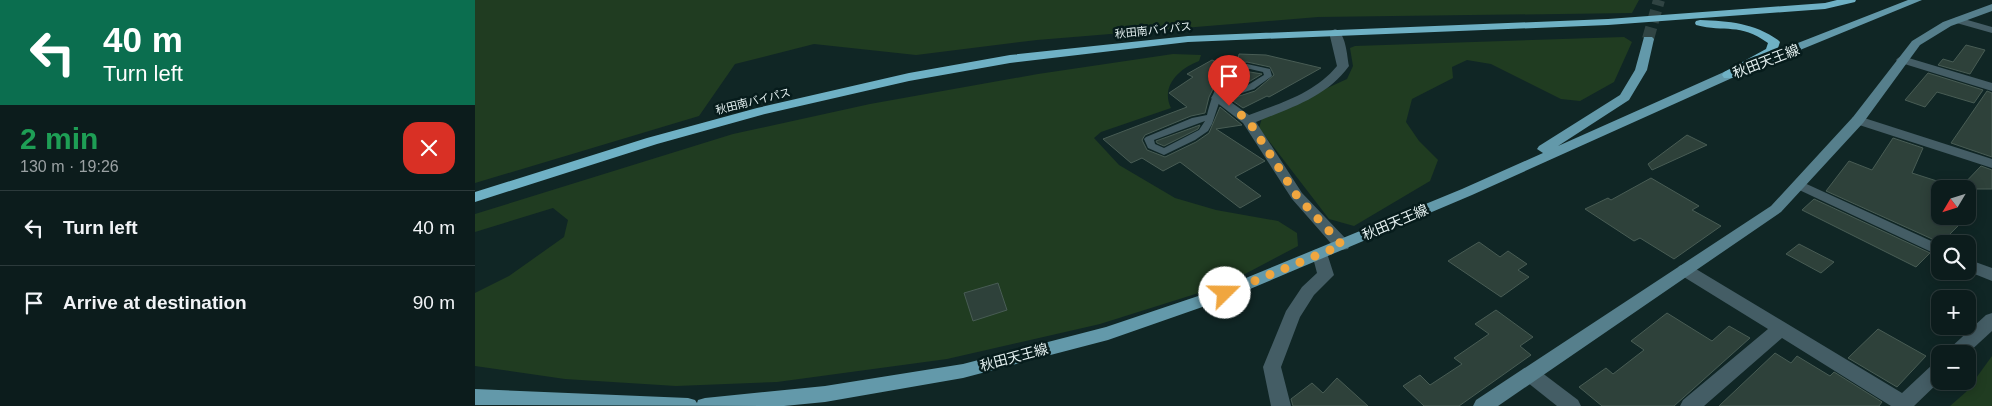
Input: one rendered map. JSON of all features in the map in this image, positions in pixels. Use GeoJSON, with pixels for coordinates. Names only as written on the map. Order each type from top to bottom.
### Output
{"type":"FeatureCollection","features":[{"type":"Feature","properties":{"kind":"highway","name":"秋田南バイパス"},"geometry":{"type":"LineString","coordinates":[[475,197],[652,141],[762,111],[909,76],[1010,59],[1179,40],[1608,22],[1825,6],[1851,0]]}},
{"type":"Feature","properties":{"kind":"highway"},"geometry":{"type":"LineString","coordinates":[[1608,22],[1737,25],[1761,31],[1774,42],[1771,52],[1728,75]]}},
{"type":"Feature","properties":{"kind":"main road","name":"秋田天王線"},"geometry":{"type":"LineString","coordinates":[[705,406],[825,394],[963,371],[1108,333],[1225,293],[1342,245],[1689,94],[1728,75],[1917,0]]}},
{"type":"Feature","properties":{"kind":"main road"},"geometry":{"type":"LineString","coordinates":[[1504,174],[1625,97],[1641,70],[1647,39]]}},
{"type":"Feature","properties":{"kind":"main road"},"geometry":{"type":"LineString","coordinates":[[475,397],[688,406]]}},
{"type":"Feature","properties":{"kind":"street"},"geometry":{"type":"LineString","coordinates":[[1483,406],[1776,209],[1858,120],[1916,43],[1957,20],[1992,7]]}},
{"type":"Feature","properties":{"kind":"street"},"geometry":{"type":"LineString","coordinates":[[1957,20],[1992,30]]}},
{"type":"Feature","properties":{"kind":"street"},"geometry":{"type":"LineString","coordinates":[[1248,120],[1318,90],[1336,78],[1343,66],[1335,32]]}},
{"type":"Feature","properties":{"kind":"street"},"geometry":{"type":"LineString","coordinates":[[1902,60],[1992,87]]}},
{"type":"Feature","properties":{"kind":"street"},"geometry":{"type":"LineString","coordinates":[[1217,98],[1248,120],[1297,196],[1342,245]]}},
{"type":"Feature","properties":{"kind":"street"},"geometry":{"type":"LineString","coordinates":[[1858,120],[1992,164]]}},
{"type":"Feature","properties":{"kind":"street"},"geometry":{"type":"LineString","coordinates":[[1800,185],[1931,247]]}},
{"type":"Feature","properties":{"kind":"street"},"geometry":{"type":"LineString","coordinates":[[1281,406],[1273,367],[1292,316],[1308,291],[1326,275],[1320,254]]}},
{"type":"Feature","properties":{"kind":"street"},"geometry":{"type":"LineString","coordinates":[[1976,268],[1992,275]]}},
{"type":"Feature","properties":{"kind":"street"},"geometry":{"type":"LineString","coordinates":[[1685,270],[1902,405],[1931,378]]}},
{"type":"Feature","properties":{"kind":"street"},"geometry":{"type":"LineString","coordinates":[[1966,345],[1992,320]]}},
{"type":"Feature","properties":{"kind":"street"},"geometry":{"type":"LineString","coordinates":[[1690,406],[1781,329]]}},
{"type":"Feature","properties":{"kind":"street"},"geometry":{"type":"LineString","coordinates":[[1529,374],[1571,406]]}},
{"type":"Feature","properties":{"kind":"lane"},"geometry":{"type":"LineString","coordinates":[[1210,117],[1195,120],[1149,139],[1151,146],[1164,152],[1205,129],[1210,117],[1217,98],[1223,82],[1239,67],[1250,66],[1267,71],[1269,76],[1251,87],[1217,98]]}},
{"type":"Feature","properties":{"kind":"green space"},"geometry":{"type":"Polygon","coordinates":[[[475,0],[1639,0],[1632,13],[1318,17],[1037,40],[916,55],[814,44],[735,64],[699,116],[475,183],[475,0]]]}},
{"type":"Feature","properties":{"kind":"green space"},"geometry":{"type":"Polygon","coordinates":[[[1624,37],[1632,42],[1614,82],[1580,101],[1561,99],[1491,64],[1467,60],[1452,67],[1453,78],[1412,99],[1406,122],[1419,141],[1438,160],[1430,181],[1354,226],[1329,219],[1259,128],[1262,118],[1347,79],[1353,66],[1350,48],[1355,46],[1624,37]]]}},
{"type":"Feature","properties":{"kind":"green space"},"geometry":{"type":"Polygon","coordinates":[[[1173,54],[1201,55],[1199,61],[1185,68],[1170,85],[1168,100],[1171,108],[1101,132],[1094,138],[1119,165],[1175,198],[1216,210],[1278,221],[1297,233],[1298,246],[1224,285],[1100,324],[947,359],[777,382],[676,386],[565,379],[475,366],[475,293],[509,276],[564,237],[568,220],[553,208],[475,232],[475,214],[733,134],[870,104],[1038,74],[1173,54]]]}},
{"type":"Feature","properties":{"kind":"green space"},"geometry":{"type":"Polygon","coordinates":[[[1992,356],[1992,406],[1950,406],[1967,390],[1976,390],[1976,378],[1992,356]]]}},
{"type":"Feature","properties":{"kind":"building"},"geometry":{"type":"Polygon","coordinates":[[[1966,45],[1985,50],[1970,74],[1938,65],[1943,59],[1953,62],[1966,45]]]}},
{"type":"Feature","properties":{"kind":"building"},"geometry":{"type":"Polygon","coordinates":[[[1239,54],[1266,55],[1321,68],[1269,97],[1267,96],[1243,108],[1230,99],[1255,91],[1274,75],[1270,67],[1247,62],[1237,64],[1239,54]]]}},
{"type":"Feature","properties":{"kind":"building"},"geometry":{"type":"Polygon","coordinates":[[[1212,60],[1230,68],[1217,81],[1209,97],[1205,113],[1191,116],[1145,135],[1142,140],[1147,150],[1165,157],[1196,142],[1209,133],[1220,107],[1242,125],[1216,129],[1265,161],[1235,177],[1261,196],[1240,208],[1180,162],[1163,171],[1142,158],[1131,163],[1103,139],[1187,107],[1169,93],[1193,77],[1187,74],[1212,60]]]}},
{"type":"Feature","properties":{"kind":"building"},"geometry":{"type":"Polygon","coordinates":[[[1244,71],[1262,74],[1247,83],[1226,91],[1232,77],[1244,71]]]}},
{"type":"Feature","properties":{"kind":"building"},"geometry":{"type":"Polygon","coordinates":[[[1928,73],[1983,90],[1974,103],[1937,92],[1925,107],[1905,100],[1928,73]]]}},
{"type":"Feature","properties":{"kind":"building"},"geometry":{"type":"Polygon","coordinates":[[[1987,91],[1992,93],[1992,157],[1951,143],[1987,91]]]}},
{"type":"Feature","properties":{"kind":"building"},"geometry":{"type":"Polygon","coordinates":[[[1200,125],[1198,129],[1164,146],[1156,141],[1200,125]]]}},
{"type":"Feature","properties":{"kind":"building"},"geometry":{"type":"Polygon","coordinates":[[[1687,135],[1707,145],[1652,170],[1648,164],[1687,135]]]}},
{"type":"Feature","properties":{"kind":"building"},"geometry":{"type":"Polygon","coordinates":[[[1893,138],[1923,148],[1912,173],[1934,180],[1931,180],[1931,225],[1959,225],[1949,235],[1931,235],[1931,238],[1826,191],[1849,161],[1872,170],[1893,138]]]}},
{"type":"Feature","properties":{"kind":"building"},"geometry":{"type":"Polygon","coordinates":[[[1981,166],[1992,170],[1992,189],[1976,189],[1976,180],[1968,180],[1981,166]]]}},
{"type":"Feature","properties":{"kind":"building"},"geometry":{"type":"Polygon","coordinates":[[[1651,178],[1699,206],[1692,210],[1721,226],[1674,259],[1640,238],[1634,241],[1585,209],[1608,198],[1611,200],[1651,178]]]}},
{"type":"Feature","properties":{"kind":"building"},"geometry":{"type":"Polygon","coordinates":[[[1814,199],[1930,253],[1916,267],[1802,210],[1814,199]]]}},
{"type":"Feature","properties":{"kind":"building"},"geometry":{"type":"Polygon","coordinates":[[[1479,242],[1500,257],[1508,251],[1527,264],[1518,270],[1529,277],[1501,297],[1448,261],[1479,242]]]}},
{"type":"Feature","properties":{"kind":"building"},"geometry":{"type":"Polygon","coordinates":[[[1799,244],[1834,262],[1821,273],[1786,254],[1799,244]]]}},
{"type":"Feature","properties":{"kind":"building"},"geometry":{"type":"Polygon","coordinates":[[[998,283],[1007,310],[973,321],[964,293],[998,283]]]}},
{"type":"Feature","properties":{"kind":"building"},"geometry":{"type":"Polygon","coordinates":[[[1496,310],[1533,337],[1520,346],[1531,355],[1459,406],[1424,406],[1403,386],[1420,375],[1430,385],[1462,364],[1454,358],[1489,334],[1475,324],[1496,310]]]}},
{"type":"Feature","properties":{"kind":"building"},"geometry":{"type":"Polygon","coordinates":[[[1667,313],[1712,341],[1729,326],[1750,338],[1674,406],[1602,406],[1579,387],[1606,368],[1613,374],[1644,350],[1631,341],[1667,313]]]}},
{"type":"Feature","properties":{"kind":"building"},"geometry":{"type":"Polygon","coordinates":[[[1878,329],[1926,356],[1897,387],[1848,358],[1878,329]]]}},
{"type":"Feature","properties":{"kind":"building"},"geometry":{"type":"Polygon","coordinates":[[[1775,353],[1791,363],[1797,356],[1830,376],[1834,372],[1882,402],[1879,406],[1719,406],[1775,353]]]}},
{"type":"Feature","properties":{"kind":"building"},"geometry":{"type":"Polygon","coordinates":[[[1337,378],[1368,406],[1293,406],[1291,399],[1312,383],[1323,393],[1337,378]]]}},
{"type":"Feature","properties":{"kind":"tunnel"},"geometry":{"type":"LineString","coordinates":[[1648,39],[1659,0]]}},
{"type":"Feature","properties":{"kind":"route"},"geometry":{"type":"LineString","coordinates":[[1225,293],[1342,245],[1297,196],[1248,120],[1229,106]]}}]}
